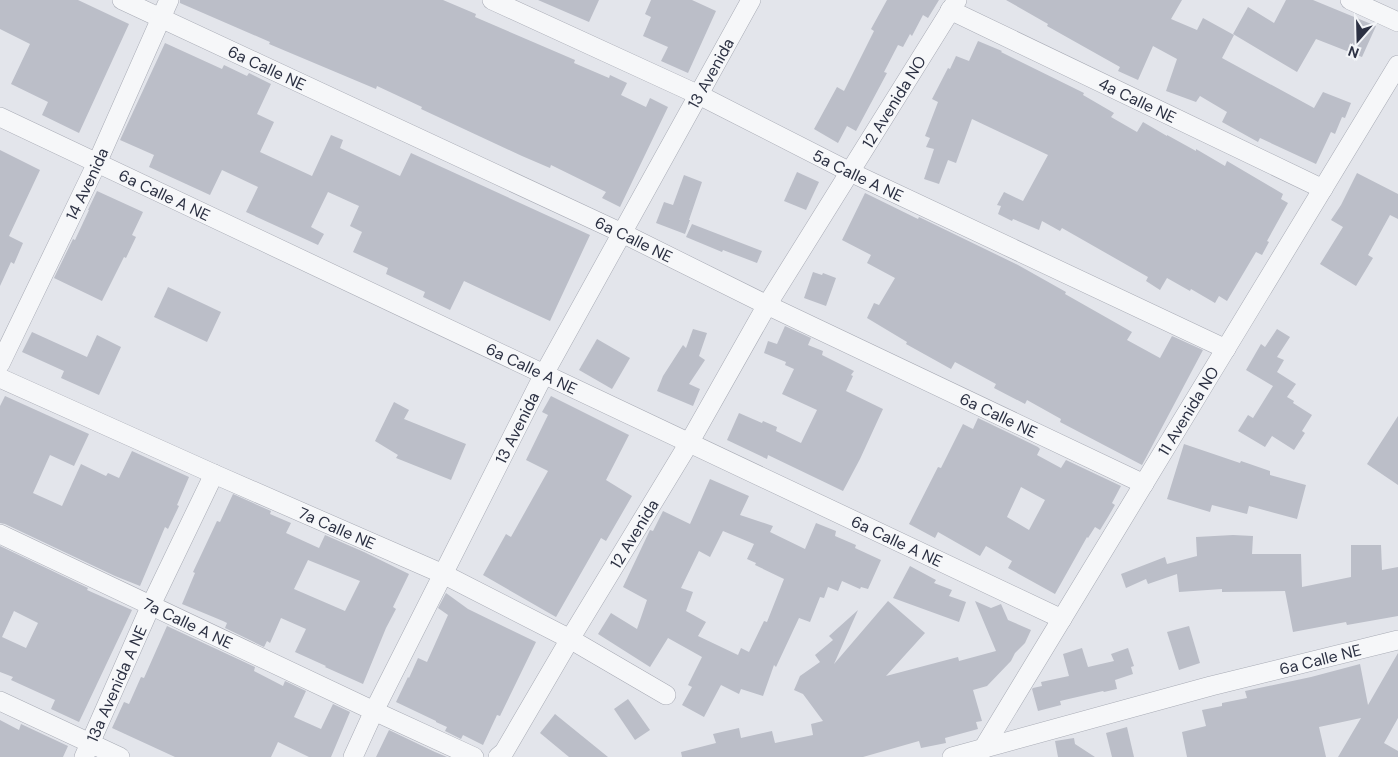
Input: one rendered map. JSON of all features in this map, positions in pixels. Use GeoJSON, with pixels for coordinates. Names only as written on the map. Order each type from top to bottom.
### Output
{"type":"FeatureCollection","features":[{"type":"Feature","properties":{"kind":"street","name":"6a Calle NE"},"geometry":{"type":"LineString","coordinates":[[122,0],[622,233],[767,305],[1144,484]]}},
{"type":"Feature","properties":{"kind":"street","name":"14 Avenida"},"geometry":{"type":"LineString","coordinates":[[0,364],[96,163],[169,0]]}},
{"type":"Feature","properties":{"kind":"street","name":"5a Calle A NE"},"geometry":{"type":"LineString","coordinates":[[492,0],[699,95],[850,172],[1226,349]]}},
{"type":"Feature","properties":{"kind":"street","name":"13 Avenida"},"geometry":{"type":"LineString","coordinates":[[353,757],[374,711],[544,374],[751,0]]}},
{"type":"Feature","properties":{"kind":"street"},"geometry":{"type":"LineString","coordinates":[[1350,0],[1398,22]]}},
{"type":"Feature","properties":{"kind":"street","name":"12 Avenida NO"},"geometry":{"type":"LineString","coordinates":[[767,305],[953,5]]}},
{"type":"Feature","properties":{"kind":"street","name":"4a Calle NE"},"geometry":{"type":"LineString","coordinates":[[953,5],[1323,189]]}},
{"type":"Feature","properties":{"kind":"street","name":"11 Avenida NO"},"geometry":{"type":"LineString","coordinates":[[981,753],[1398,65]]}},
{"type":"Feature","properties":{"kind":"street","name":"6a Calle A NE"},"geometry":{"type":"LineString","coordinates":[[0,117],[1062,619]]}},
{"type":"Feature","properties":{"kind":"street","name":"12 Avenida"},"geometry":{"type":"LineString","coordinates":[[498,757],[504,752],[689,443],[767,305]]}},
{"type":"Feature","properties":{"kind":"street","name":"7a Calle NE"},"geometry":{"type":"LineString","coordinates":[[0,378],[443,574],[570,639],[666,695]]}},
{"type":"Feature","properties":{"kind":"street","name":"13a Avenida A NE"},"geometry":{"type":"LineString","coordinates":[[87,750],[151,605],[214,474]]}},
{"type":"Feature","properties":{"kind":"street","name":"7a Calle A NE"},"geometry":{"type":"LineString","coordinates":[[0,534],[374,711]]}},
{"type":"Feature","properties":{"kind":"street","name":"6a Calle NE"},"geometry":{"type":"LineString","coordinates":[[952,757],[981,753],[1211,686],[1398,640]]}},
{"type":"Feature","properties":{"kind":"street"},"geometry":{"type":"LineString","coordinates":[[0,701],[87,750],[120,757]]}},
{"type":"Feature","properties":{"kind":"street"},"geometry":{"type":"LineString","coordinates":[[374,711],[474,757]]}},
{"type":"Feature","properties":{"kind":"building"},"geometry":{"type":"Polygon","coordinates":[[[0,0],[78,0],[129,24],[79,133],[42,115],[48,102],[11,84],[30,44],[0,29],[0,0]]]}},
{"type":"Feature","properties":{"kind":"building"},"geometry":{"type":"Polygon","coordinates":[[[180,0],[443,0],[476,14],[475,17],[575,60],[574,63],[609,78],[610,75],[627,83],[621,95],[646,107],[650,98],[668,107],[620,207],[602,198],[606,192],[551,165],[550,168],[522,156],[421,109],[422,107],[377,86],[376,89],[269,44],[270,42],[180,3],[180,0]]]}},
{"type":"Feature","properties":{"kind":"building"},"geometry":{"type":"Polygon","coordinates":[[[538,0],[599,0],[589,22],[538,0]]]}},
{"type":"Feature","properties":{"kind":"building"},"geometry":{"type":"Polygon","coordinates":[[[651,0],[692,0],[716,11],[688,73],[661,61],[668,47],[643,36],[651,17],[645,14],[651,0]]]}},
{"type":"Feature","properties":{"kind":"building"},"geometry":{"type":"Polygon","coordinates":[[[887,0],[939,0],[928,18],[923,15],[912,36],[910,34],[903,47],[898,45],[884,72],[887,73],[856,131],[847,126],[838,143],[814,129],[837,87],[844,91],[874,31],[871,29],[887,0]]]}},
{"type":"Feature","properties":{"kind":"building"},"geometry":{"type":"Polygon","coordinates":[[[1006,0],[1182,0],[1171,19],[1197,30],[1203,18],[1234,35],[1222,58],[1314,108],[1323,92],[1351,103],[1345,118],[1342,117],[1335,134],[1331,132],[1316,164],[1260,138],[1258,142],[1222,122],[1227,112],[1200,96],[1196,102],[1166,91],[1177,59],[1153,46],[1138,80],[1118,71],[1120,67],[1047,26],[1048,24],[1006,0]]]}},
{"type":"Feature","properties":{"kind":"building"},"geometry":{"type":"Polygon","coordinates":[[[1286,0],[1313,0],[1376,26],[1362,57],[1316,39],[1297,72],[1233,34],[1248,7],[1274,23],[1286,0]]]}},
{"type":"Feature","properties":{"kind":"building"},"geometry":{"type":"Polygon","coordinates":[[[978,41],[1002,51],[1084,93],[1083,95],[1114,113],[1111,117],[1137,132],[1143,122],[1225,166],[1227,161],[1283,194],[1281,199],[1288,203],[1267,241],[1269,242],[1262,255],[1256,252],[1227,301],[1219,296],[1215,303],[1167,278],[1160,290],[1146,281],[1148,277],[1062,228],[1060,231],[1042,221],[1039,230],[998,214],[1001,206],[997,205],[1004,192],[1023,201],[1048,155],[972,119],[956,163],[948,160],[939,184],[924,179],[934,149],[926,147],[930,138],[925,136],[938,102],[932,99],[956,56],[969,61],[978,41]]]}},
{"type":"Feature","properties":{"kind":"building"},"geometry":{"type":"Polygon","coordinates":[[[165,43],[222,69],[224,65],[247,76],[249,73],[271,84],[257,114],[274,122],[260,152],[312,176],[331,135],[343,140],[340,148],[400,176],[411,153],[590,235],[550,321],[464,281],[450,310],[423,297],[425,292],[386,274],[388,268],[353,252],[362,232],[350,226],[359,206],[328,192],[311,227],[324,234],[318,245],[246,212],[258,187],[222,170],[210,195],[149,167],[154,155],[120,140],[165,43]]]}},
{"type":"Feature","properties":{"kind":"building"},"geometry":{"type":"Polygon","coordinates":[[[0,150],[40,170],[9,236],[23,243],[14,264],[11,262],[0,286],[0,150]]]}},
{"type":"Feature","properties":{"kind":"building"},"geometry":{"type":"Polygon","coordinates":[[[797,172],[819,182],[806,210],[784,201],[797,172]]]}},
{"type":"Feature","properties":{"kind":"building"},"geometry":{"type":"Polygon","coordinates":[[[1357,173],[1398,194],[1398,219],[1390,215],[1368,255],[1373,258],[1356,286],[1320,264],[1343,227],[1331,220],[1357,173]]]}},
{"type":"Feature","properties":{"kind":"building"},"geometry":{"type":"Polygon","coordinates":[[[684,175],[702,182],[685,234],[656,223],[664,202],[673,205],[684,175]]]}},
{"type":"Feature","properties":{"kind":"building"},"geometry":{"type":"Polygon","coordinates":[[[97,191],[143,212],[132,235],[136,237],[102,301],[54,278],[73,239],[75,240],[97,191]]]}},
{"type":"Feature","properties":{"kind":"building"},"geometry":{"type":"Polygon","coordinates":[[[865,193],[1018,265],[1132,332],[1127,340],[1160,358],[1172,336],[1203,350],[1142,465],[1060,422],[1061,419],[1027,400],[1025,404],[994,388],[996,384],[955,362],[951,369],[906,344],[907,342],[867,318],[874,303],[879,305],[895,278],[867,263],[871,255],[842,240],[865,193]]]}},
{"type":"Feature","properties":{"kind":"building"},"geometry":{"type":"Polygon","coordinates":[[[692,224],[762,251],[757,263],[723,250],[722,252],[686,237],[692,224]]]}},
{"type":"Feature","properties":{"kind":"building"},"geometry":{"type":"Polygon","coordinates":[[[813,272],[822,275],[823,273],[836,278],[826,306],[804,298],[813,272]]]}},
{"type":"Feature","properties":{"kind":"building"},"geometry":{"type":"Polygon","coordinates":[[[168,287],[221,312],[207,342],[154,317],[168,287]]]}},
{"type":"Feature","properties":{"kind":"building"},"geometry":{"type":"Polygon","coordinates":[[[785,326],[811,338],[808,345],[823,351],[822,355],[854,371],[846,391],[883,409],[843,491],[768,455],[767,459],[727,440],[739,413],[777,427],[776,431],[801,443],[817,410],[782,394],[794,369],[785,365],[786,362],[764,353],[768,341],[777,344],[785,326]]]}},
{"type":"Feature","properties":{"kind":"building"},"geometry":{"type":"Polygon","coordinates":[[[693,329],[707,333],[699,356],[705,360],[689,384],[700,389],[693,406],[657,391],[663,376],[683,345],[686,348],[693,329]]]}},
{"type":"Feature","properties":{"kind":"building"},"geometry":{"type":"Polygon","coordinates":[[[1277,329],[1290,337],[1277,357],[1284,360],[1277,372],[1296,384],[1287,397],[1312,415],[1302,431],[1305,433],[1294,450],[1272,436],[1265,447],[1238,431],[1248,415],[1253,418],[1273,386],[1246,370],[1261,344],[1265,347],[1277,329]]]}},
{"type":"Feature","properties":{"kind":"building"},"geometry":{"type":"Polygon","coordinates":[[[32,332],[87,357],[97,335],[121,347],[99,395],[61,378],[64,371],[22,352],[32,332]]]}},
{"type":"Feature","properties":{"kind":"building"},"geometry":{"type":"Polygon","coordinates":[[[597,339],[630,358],[612,389],[579,370],[597,339]]]}},
{"type":"Feature","properties":{"kind":"building"},"geometry":{"type":"Polygon","coordinates":[[[5,396],[89,434],[74,466],[50,455],[33,493],[62,506],[81,464],[106,476],[108,473],[119,478],[132,451],[189,477],[177,505],[179,506],[168,529],[165,527],[140,586],[0,523],[0,406],[5,396]]]}},
{"type":"Feature","properties":{"kind":"building"},"geometry":{"type":"Polygon","coordinates":[[[551,396],[629,435],[606,480],[632,496],[606,541],[601,538],[556,617],[483,575],[506,534],[511,537],[548,471],[526,460],[548,415],[542,412],[551,396]]]}},
{"type":"Feature","properties":{"kind":"building"},"geometry":{"type":"Polygon","coordinates":[[[394,402],[409,410],[404,419],[466,444],[451,480],[396,458],[398,455],[375,441],[394,402]]]}},
{"type":"Feature","properties":{"kind":"building"},"geometry":{"type":"Polygon","coordinates":[[[1398,416],[1398,485],[1367,464],[1398,416]]]}},
{"type":"Feature","properties":{"kind":"building"},"geometry":{"type":"Polygon","coordinates":[[[978,418],[1038,447],[1040,449],[1037,455],[1061,468],[1066,460],[1121,486],[1112,503],[1115,505],[1108,517],[1100,530],[1095,527],[1087,537],[1055,594],[1008,568],[1012,561],[986,546],[980,556],[938,532],[935,538],[909,524],[938,467],[941,468],[963,424],[973,429],[978,418]],[[1021,487],[1007,517],[1029,530],[1045,500],[1021,487]]]}},
{"type":"Feature","properties":{"kind":"building"},"geometry":{"type":"Polygon","coordinates":[[[1184,444],[1240,463],[1241,461],[1270,471],[1270,475],[1306,485],[1297,519],[1249,506],[1247,514],[1212,505],[1210,512],[1167,499],[1184,444]]]}},
{"type":"Feature","properties":{"kind":"building"},"geometry":{"type":"Polygon","coordinates":[[[710,479],[749,496],[740,515],[773,526],[770,532],[805,549],[816,523],[836,531],[835,536],[856,545],[855,548],[881,560],[868,589],[861,587],[860,589],[842,581],[838,591],[828,587],[824,598],[820,597],[810,622],[799,618],[776,667],[774,665],[763,696],[741,689],[739,694],[721,685],[704,717],[682,705],[692,687],[688,685],[702,657],[668,638],[650,667],[598,634],[611,613],[637,629],[647,600],[623,587],[650,530],[653,531],[663,511],[690,524],[710,479]],[[723,531],[710,557],[699,551],[681,588],[693,592],[686,611],[706,622],[698,636],[738,655],[741,648],[749,652],[764,621],[767,622],[784,579],[747,559],[754,544],[723,531]]]}},
{"type":"Feature","properties":{"kind":"building"},"geometry":{"type":"Polygon","coordinates":[[[233,494],[271,511],[270,514],[291,523],[286,533],[319,548],[325,535],[409,574],[393,607],[396,609],[386,628],[363,684],[295,652],[306,629],[281,618],[270,643],[267,641],[264,647],[225,628],[227,623],[182,604],[195,573],[193,572],[217,521],[220,522],[233,494]],[[308,560],[294,589],[345,611],[360,581],[308,560]]]}},
{"type":"Feature","properties":{"kind":"building"},"geometry":{"type":"Polygon","coordinates":[[[1253,536],[1252,554],[1301,554],[1302,587],[1351,577],[1351,545],[1381,545],[1382,570],[1398,567],[1398,616],[1347,625],[1346,622],[1293,632],[1285,591],[1222,592],[1222,589],[1179,592],[1177,574],[1148,584],[1146,579],[1126,588],[1121,574],[1165,557],[1167,564],[1197,556],[1196,537],[1253,536]]]}},
{"type":"Feature","properties":{"kind":"building"},"geometry":{"type":"Polygon","coordinates":[[[0,546],[88,588],[87,590],[132,610],[79,722],[51,709],[55,700],[11,680],[13,677],[0,672],[0,546]],[[14,611],[2,637],[26,648],[38,623],[14,611]]]}},
{"type":"Feature","properties":{"kind":"building"},"geometry":{"type":"Polygon","coordinates":[[[910,566],[936,580],[934,583],[952,590],[949,596],[966,602],[959,622],[893,598],[910,566]]]}},
{"type":"Feature","properties":{"kind":"building"},"geometry":{"type":"Polygon","coordinates":[[[446,593],[468,609],[536,642],[500,716],[497,715],[483,745],[463,735],[461,739],[445,731],[447,727],[396,702],[418,658],[427,662],[448,615],[438,608],[446,593]]]}},
{"type":"Feature","properties":{"kind":"building"},"geometry":{"type":"Polygon","coordinates":[[[888,601],[925,633],[886,676],[958,657],[959,661],[996,651],[975,601],[991,608],[1001,604],[1008,620],[1031,630],[1025,643],[1015,653],[1011,661],[987,686],[973,690],[982,721],[976,722],[978,729],[945,738],[946,743],[921,748],[919,741],[863,757],[682,757],[681,752],[716,743],[713,734],[739,728],[741,738],[772,731],[775,743],[813,735],[811,724],[823,721],[803,694],[794,690],[800,676],[820,662],[815,655],[833,640],[829,636],[858,610],[834,664],[888,601]]]}},
{"type":"Feature","properties":{"kind":"building"},"geometry":{"type":"Polygon","coordinates":[[[167,626],[255,667],[254,671],[283,686],[285,681],[306,691],[294,717],[321,729],[333,704],[350,712],[331,757],[309,757],[278,742],[271,757],[175,757],[112,728],[124,702],[129,704],[141,677],[144,678],[167,626]]]}},
{"type":"Feature","properties":{"kind":"building"},"geometry":{"type":"Polygon","coordinates":[[[1189,626],[1200,663],[1179,670],[1167,632],[1189,626]]]}},
{"type":"Feature","properties":{"kind":"building"},"geometry":{"type":"Polygon","coordinates":[[[1082,648],[1088,667],[1114,661],[1111,654],[1128,648],[1134,666],[1131,667],[1133,674],[1115,680],[1117,689],[1060,701],[1061,705],[1038,711],[1032,689],[1042,686],[1041,682],[1069,676],[1063,654],[1082,648]]]}},
{"type":"Feature","properties":{"kind":"building"},"geometry":{"type":"Polygon","coordinates":[[[1398,653],[1398,718],[1384,743],[1398,751],[1398,757],[1338,757],[1361,718],[1319,727],[1326,757],[1187,757],[1182,732],[1206,726],[1202,710],[1222,706],[1222,703],[1247,698],[1245,691],[1360,664],[1368,705],[1398,653]]]}},
{"type":"Feature","properties":{"kind":"building"},"geometry":{"type":"Polygon","coordinates":[[[628,699],[650,730],[635,740],[614,709],[628,699]]]}},
{"type":"Feature","properties":{"kind":"building"},"geometry":{"type":"Polygon","coordinates":[[[555,714],[608,757],[569,757],[540,733],[555,714]]]}},
{"type":"Feature","properties":{"kind":"building"},"geometry":{"type":"Polygon","coordinates":[[[0,720],[19,730],[21,724],[68,746],[63,757],[0,757],[0,720]]]}},
{"type":"Feature","properties":{"kind":"building"},"geometry":{"type":"Polygon","coordinates":[[[1127,727],[1134,757],[1112,757],[1106,733],[1127,727]]]}},
{"type":"Feature","properties":{"kind":"building"},"geometry":{"type":"Polygon","coordinates":[[[389,730],[435,752],[447,757],[376,757],[389,730]]]}},
{"type":"Feature","properties":{"kind":"building"},"geometry":{"type":"Polygon","coordinates":[[[1074,738],[1075,744],[1095,757],[1058,757],[1055,741],[1074,738]]]}}]}
